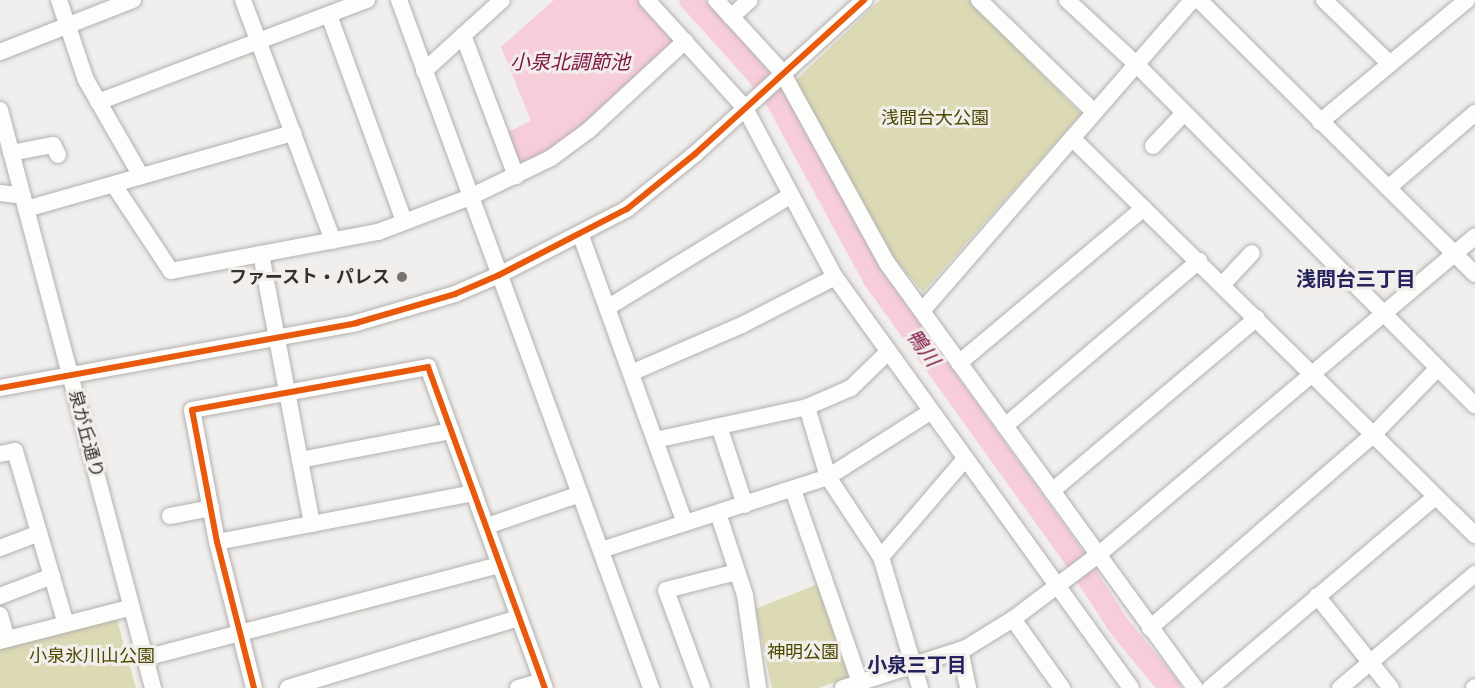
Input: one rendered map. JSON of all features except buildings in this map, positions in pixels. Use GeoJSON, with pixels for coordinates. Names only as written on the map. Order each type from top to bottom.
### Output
{"type":"FeatureCollection","features":[{"type":"Feature","properties":{"kind":"street"},"geometry":{"type":"LineString","coordinates":[[60,0],[86,80],[141,176]]}},
{"type":"Feature","properties":{"kind":"street"},"geometry":{"type":"LineString","coordinates":[[0,52],[133,0]]}},
{"type":"Feature","properties":{"kind":"street"},"geometry":{"type":"LineString","coordinates":[[243,0],[333,241]]}},
{"type":"Feature","properties":{"kind":"street"},"geometry":{"type":"LineString","coordinates":[[98,102],[367,0]]}},
{"type":"Feature","properties":{"kind":"street"},"geometry":{"type":"LineString","coordinates":[[399,0],[651,688]]}},
{"type":"Feature","properties":{"kind":"street"},"geometry":{"type":"LineString","coordinates":[[424,71],[502,0]]}},
{"type":"Feature","properties":{"kind":"street"},"geometry":{"type":"LineString","coordinates":[[647,0],[745,108],[835,277],[887,354],[1131,688]]}},
{"type":"Feature","properties":{"kind":"street"},"geometry":{"type":"LineString","coordinates":[[716,0],[782,72],[887,263],[1195,688]]}},
{"type":"Feature","properties":{"kind":"street"},"geometry":{"type":"LineString","coordinates":[[731,17],[750,0]]}},
{"type":"Feature","properties":{"kind":"street"},"geometry":{"type":"LineString","coordinates":[[0,388],[356,323],[455,294],[499,275],[581,236],[627,208],[745,108],[864,0]]}},
{"type":"Feature","properties":{"kind":"street"},"geometry":{"type":"LineString","coordinates":[[979,0],[1094,112]]}},
{"type":"Feature","properties":{"kind":"street"},"geometry":{"type":"LineString","coordinates":[[1067,0],[1136,64],[1475,405]]}},
{"type":"Feature","properties":{"kind":"street"},"geometry":{"type":"LineString","coordinates":[[922,311],[1192,0]]}},
{"type":"Feature","properties":{"kind":"street"},"geometry":{"type":"LineString","coordinates":[[1199,0],[1475,274]]}},
{"type":"Feature","properties":{"kind":"street"},"geometry":{"type":"LineString","coordinates":[[1324,0],[1390,64]]}},
{"type":"Feature","properties":{"kind":"street"},"geometry":{"type":"LineString","coordinates":[[1320,122],[1390,64],[1459,2]]}},
{"type":"Feature","properties":{"kind":"street"},"geometry":{"type":"LineString","coordinates":[[329,15],[404,221]]}},
{"type":"Feature","properties":{"kind":"street"},"geometry":{"type":"LineString","coordinates":[[463,35],[516,176]]}},
{"type":"Feature","properties":{"kind":"street"},"geometry":{"type":"LineString","coordinates":[[114,185],[171,271],[378,232],[470,197],[551,158],[589,130],[685,41]]}},
{"type":"Feature","properties":{"kind":"street","name":"泉が丘通り"},"geometry":{"type":"LineString","coordinates":[[0,110],[153,688]]}},
{"type":"Feature","properties":{"kind":"street"},"geometry":{"type":"LineString","coordinates":[[1153,146],[1184,113]]}},
{"type":"Feature","properties":{"kind":"street"},"geometry":{"type":"LineString","coordinates":[[1388,188],[1475,113]]}},
{"type":"Feature","properties":{"kind":"street"},"geometry":{"type":"LineString","coordinates":[[0,193],[25,202],[114,185],[292,133]]}},
{"type":"Feature","properties":{"kind":"street"},"geometry":{"type":"LineString","coordinates":[[1072,138],[1223,284],[1475,535]]}},
{"type":"Feature","properties":{"kind":"street"},"geometry":{"type":"LineString","coordinates":[[11,153],[52,145],[58,155]]}},
{"type":"Feature","properties":{"kind":"street"},"geometry":{"type":"LineString","coordinates":[[607,308],[790,196]]}},
{"type":"Feature","properties":{"kind":"street"},"geometry":{"type":"LineString","coordinates":[[959,363],[1144,208]]}},
{"type":"Feature","properties":{"kind":"street"},"geometry":{"type":"LineString","coordinates":[[581,236],[685,523]]}},
{"type":"Feature","properties":{"kind":"street"},"geometry":{"type":"LineString","coordinates":[[843,688],[960,650],[1012,619],[1098,555],[1475,236]]}},
{"type":"Feature","properties":{"kind":"street"},"geometry":{"type":"LineString","coordinates":[[261,254],[312,524]]}},
{"type":"Feature","properties":{"kind":"street"},"geometry":{"type":"LineString","coordinates":[[1223,284],[1252,254]]}},
{"type":"Feature","properties":{"kind":"street"},"geometry":{"type":"LineString","coordinates":[[1005,426],[1199,261]]}},
{"type":"Feature","properties":{"kind":"street"},"geometry":{"type":"LineString","coordinates":[[631,373],[742,325],[835,277]]}},
{"type":"Feature","properties":{"kind":"street"},"geometry":{"type":"LineString","coordinates":[[1052,491],[1257,318]]}},
{"type":"Feature","properties":{"kind":"street"},"geometry":{"type":"LineString","coordinates":[[656,440],[807,407],[851,388],[887,354]]}},
{"type":"Feature","properties":{"kind":"street"},"geometry":{"type":"LineString","coordinates":[[254,688],[238,632],[192,410],[428,367],[543,685],[518,688]]}},
{"type":"Feature","properties":{"kind":"street"},"geometry":{"type":"LineString","coordinates":[[1150,628],[1373,435],[1438,368]]}},
{"type":"Feature","properties":{"kind":"street"},"geometry":{"type":"LineString","coordinates":[[807,407],[828,477],[881,557],[915,664],[920,688]]}},
{"type":"Feature","properties":{"kind":"street"},"geometry":{"type":"LineString","coordinates":[[601,550],[828,477],[930,412]]}},
{"type":"Feature","properties":{"kind":"street"},"geometry":{"type":"LineString","coordinates":[[719,426],[746,505]]}},
{"type":"Feature","properties":{"kind":"street"},"geometry":{"type":"LineString","coordinates":[[300,460],[451,431]]}},
{"type":"Feature","properties":{"kind":"street"},"geometry":{"type":"LineString","coordinates":[[0,454],[15,450],[66,624]]}},
{"type":"Feature","properties":{"kind":"street"},"geometry":{"type":"LineString","coordinates":[[881,557],[964,460]]}},
{"type":"Feature","properties":{"kind":"street"},"geometry":{"type":"LineString","coordinates":[[793,490],[860,682]]}},
{"type":"Feature","properties":{"kind":"street"},"geometry":{"type":"LineString","coordinates":[[218,542],[474,493]]}},
{"type":"Feature","properties":{"kind":"street"},"geometry":{"type":"LineString","coordinates":[[487,526],[580,494]]}},
{"type":"Feature","properties":{"kind":"street"},"geometry":{"type":"LineString","coordinates":[[1210,688],[1435,497]]}},
{"type":"Feature","properties":{"kind":"street"},"geometry":{"type":"LineString","coordinates":[[170,516],[211,508]]}},
{"type":"Feature","properties":{"kind":"street"},"geometry":{"type":"LineString","coordinates":[[718,513],[745,595],[758,688]]}},
{"type":"Feature","properties":{"kind":"street"},"geometry":{"type":"LineString","coordinates":[[0,548],[39,533]]}},
{"type":"Feature","properties":{"kind":"street"},"geometry":{"type":"LineString","coordinates":[[145,658],[499,565]]}},
{"type":"Feature","properties":{"kind":"street"},"geometry":{"type":"LineString","coordinates":[[702,688],[666,590],[737,572]]}},
{"type":"Feature","properties":{"kind":"street"},"geometry":{"type":"LineString","coordinates":[[1340,688],[1475,574]]}},
{"type":"Feature","properties":{"kind":"street"},"geometry":{"type":"LineString","coordinates":[[0,596],[52,576]]}},
{"type":"Feature","properties":{"kind":"street"},"geometry":{"type":"LineString","coordinates":[[1317,596],[1391,688]]}},
{"type":"Feature","properties":{"kind":"street"},"geometry":{"type":"LineString","coordinates":[[0,615],[4,640],[132,607]]}},
{"type":"Feature","properties":{"kind":"street"},"geometry":{"type":"LineString","coordinates":[[288,688],[518,618]]}},
{"type":"Feature","properties":{"kind":"street"},"geometry":{"type":"LineString","coordinates":[[1012,619],[1062,688]]}},
{"type":"Feature","properties":{"kind":"street"},"geometry":{"type":"LineString","coordinates":[[960,650],[968,688]]}},
{"type":"Feature","properties":{"kind":"green space","name":"浅間台大公園"},"geometry":{"type":"Polygon","coordinates":[[[880,0],[969,0],[1081,114],[923,292],[891,255],[796,80],[880,0]]]}},
{"type":"Feature","properties":{"kind":"green space","name":"神明公園"},"geometry":{"type":"Polygon","coordinates":[[[818,584],[850,677],[818,688],[772,688],[755,609],[818,584]]]}},
{"type":"Feature","properties":{"kind":"green space","name":"小泉氷川山公園"},"geometry":{"type":"Polygon","coordinates":[[[113,617],[117,620],[136,688],[0,688],[0,647],[113,617]]]}},
{"type":"Feature","properties":{"kind":"water","name":"小泉北調節池"},"geometry":{"type":"Polygon","coordinates":[[[554,0],[641,0],[674,34],[675,44],[575,134],[528,164],[516,159],[506,133],[531,121],[501,47],[554,0]]]}},
{"type":"Feature","properties":{"kind":"waterway","name":"鴨川"},"geometry":{"type":"LineString","coordinates":[[690,0],[755,72],[778,103],[874,279],[1074,557],[1119,626],[1170,688]]}},
{"type":"Feature","properties":{"kind":"cycle path"},"geometry":{"type":"LineString","coordinates":[[0,388],[356,323],[455,294],[499,275],[627,209],[695,154],[864,0]]}},
{"type":"Feature","properties":{"kind":"cycle path"},"geometry":{"type":"LineString","coordinates":[[254,688],[217,542],[192,410],[428,367],[545,688]]}},
{"type":"Feature","properties":{"kind":"place","name":"ファースト・パレス"},"geometry":{"type":"Point","coordinates":[402,277]}},
{"type":"Feature","properties":{"kind":"district","name":"浅間台三丁目"},"geometry":{"type":"Point","coordinates":[1356,279]}},
{"type":"Feature","properties":{"kind":"district","name":"小泉三丁目"},"geometry":{"type":"Point","coordinates":[917,665]}}]}
